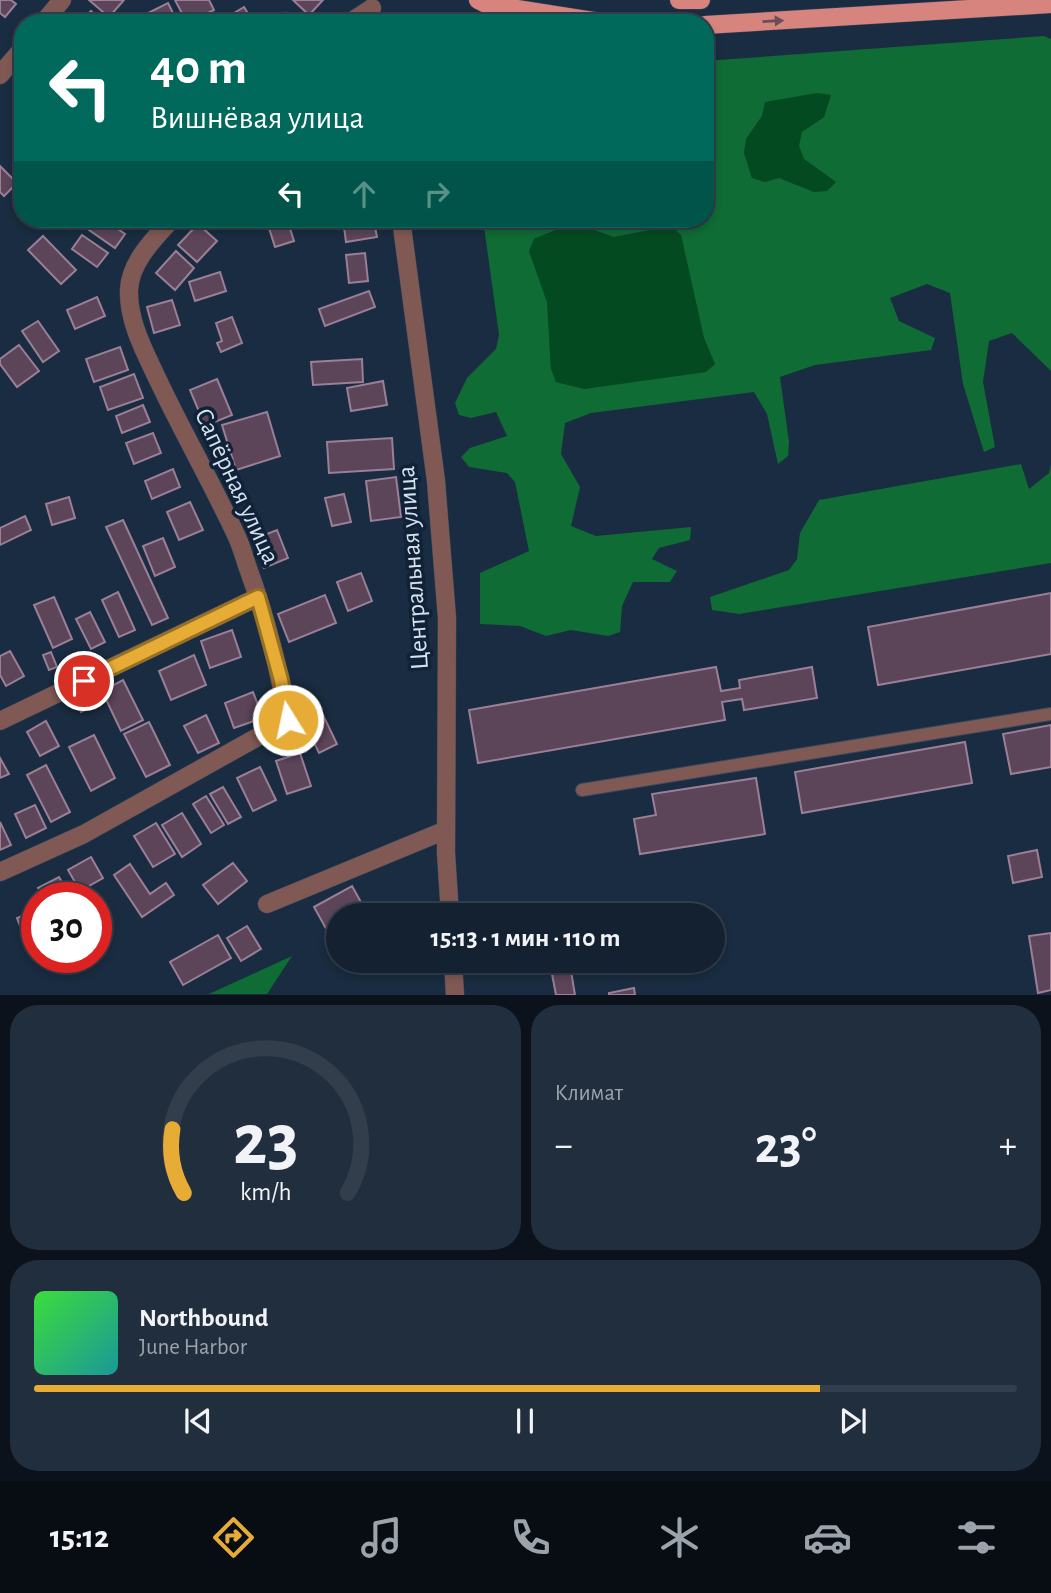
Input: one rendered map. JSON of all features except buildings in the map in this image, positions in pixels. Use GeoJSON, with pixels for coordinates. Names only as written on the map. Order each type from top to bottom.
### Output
{"type":"FeatureCollection","features":[{"type":"Feature","properties":{"kind":"main road"},"geometry":{"type":"LineString","coordinates":[[478,0],[486,4],[549,14]]}},
{"type":"Feature","properties":{"kind":"main road"},"geometry":{"type":"LineString","coordinates":[[678,0],[701,0]]}},
{"type":"Feature","properties":{"kind":"main road"},"geometry":{"type":"LineString","coordinates":[[714,24],[1051,4]]}},
{"type":"Feature","properties":{"kind":"street"},"geometry":{"type":"LineString","coordinates":[[50,14],[62,0]]}},
{"type":"Feature","properties":{"kind":"street"},"geometry":{"type":"LineString","coordinates":[[0,75],[14,59]]}},
{"type":"Feature","properties":{"kind":"street","name":"Сапёрная улица"},"geometry":{"type":"LineString","coordinates":[[0,872],[84,834],[288,720],[281,680],[258,597],[237,538],[170,407],[139,340],[129,308],[129,286],[136,264],[164,228]]}},
{"type":"Feature","properties":{"kind":"street","name":"Центральная улица"},"geometry":{"type":"LineString","coordinates":[[402,228],[436,481],[447,618],[446,853],[449,903]]}},
{"type":"Feature","properties":{"kind":"street"},"geometry":{"type":"LineString","coordinates":[[0,700],[5,719],[258,597]]}},
{"type":"Feature","properties":{"kind":"street"},"geometry":{"type":"LineString","coordinates":[[267,904],[446,830]]}},
{"type":"Feature","properties":{"kind":"street"},"geometry":{"type":"LineString","coordinates":[[454,973],[455,995]]}},
{"type":"Feature","properties":{"kind":"lane"},"geometry":{"type":"LineString","coordinates":[[582,790],[1051,714]]}},
{"type":"Feature","properties":{"kind":"green space"},"geometry":{"type":"Polygon","coordinates":[[[1044,36],[1051,39],[1051,371],[1012,333],[989,341],[983,382],[995,447],[984,452],[963,384],[950,293],[927,284],[890,298],[899,321],[935,338],[931,350],[815,365],[780,377],[789,442],[788,456],[778,464],[767,414],[754,392],[591,413],[565,423],[561,454],[580,487],[571,526],[596,536],[691,527],[690,540],[659,548],[652,559],[677,571],[670,582],[633,582],[622,606],[620,632],[608,636],[571,630],[546,636],[520,626],[480,624],[480,573],[529,551],[515,482],[507,473],[469,467],[461,457],[470,448],[507,436],[496,412],[471,418],[459,415],[455,403],[467,378],[496,349],[499,335],[484,228],[588,228],[558,229],[534,239],[529,251],[547,302],[551,369],[556,382],[584,389],[706,372],[715,364],[704,338],[681,235],[673,228],[714,228],[714,60],[1044,36]],[[817,93],[765,102],[762,116],[746,139],[744,153],[752,178],[765,182],[779,178],[814,192],[827,191],[836,182],[804,159],[799,146],[802,132],[824,117],[831,95],[817,93]]]}},
{"type":"Feature","properties":{"kind":"green space"},"geometry":{"type":"Polygon","coordinates":[[[817,92],[831,95],[824,117],[802,132],[804,159],[836,182],[827,191],[814,192],[779,178],[765,182],[752,178],[744,153],[746,139],[762,116],[764,102],[817,92]]]}},
{"type":"Feature","properties":{"kind":"green space"},"geometry":{"type":"Polygon","coordinates":[[[588,228],[614,237],[661,228],[673,228],[681,235],[704,338],[715,363],[707,372],[584,389],[556,382],[551,369],[547,302],[529,251],[534,239],[558,229],[588,228]]]}},
{"type":"Feature","properties":{"kind":"green space"},"geometry":{"type":"Polygon","coordinates":[[[588,228],[661,228],[614,237],[588,228]]]}},
{"type":"Feature","properties":{"kind":"green space"},"geometry":{"type":"Polygon","coordinates":[[[1021,464],[1029,489],[1049,473],[1051,465],[1051,563],[739,614],[712,610],[710,597],[789,570],[797,559],[800,533],[819,500],[1021,464]]]}},
{"type":"Feature","properties":{"kind":"green space"},"geometry":{"type":"Polygon","coordinates":[[[292,956],[267,994],[209,994],[292,956]]]}},
{"type":"Feature","properties":{"kind":"route"},"geometry":{"type":"LineString","coordinates":[[84,681],[258,597],[281,680],[288,720]]}}]}
